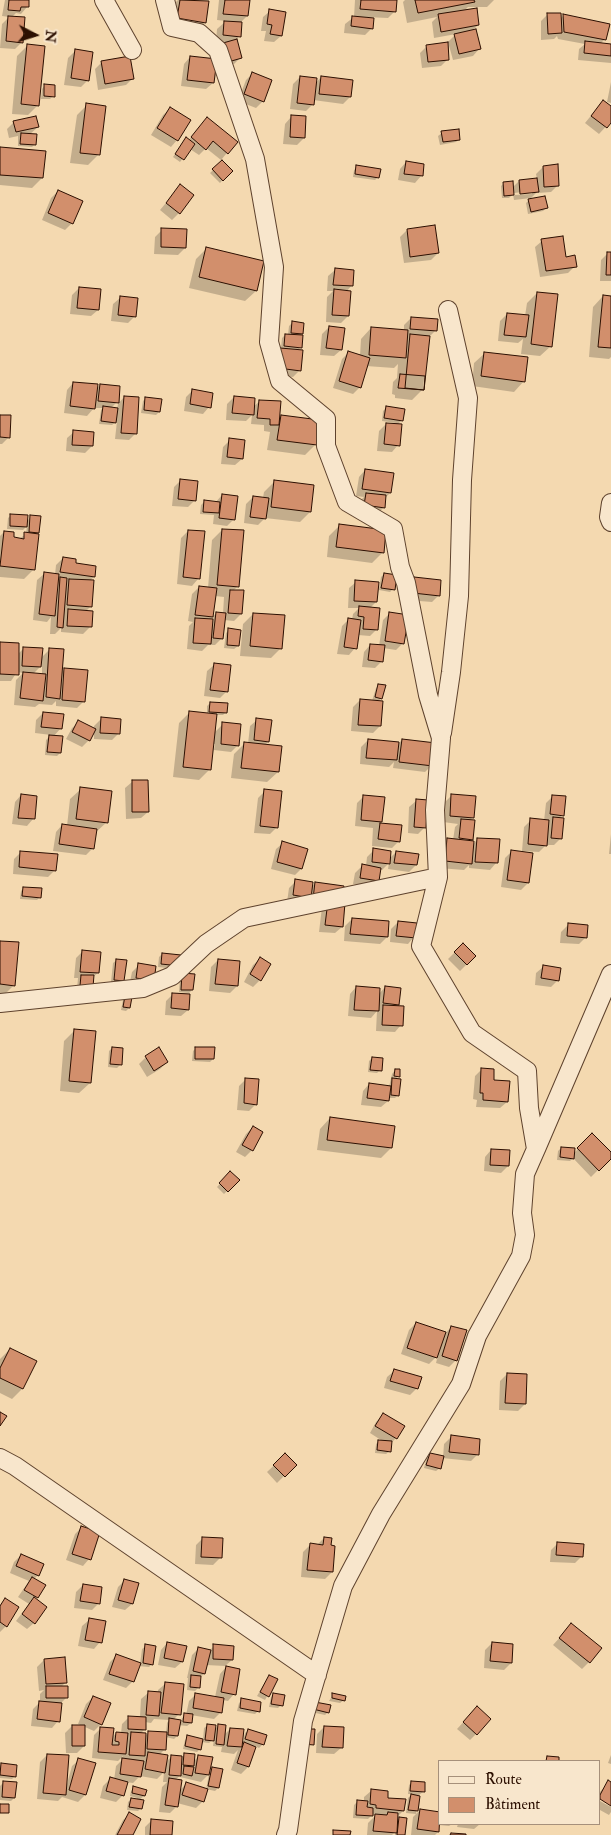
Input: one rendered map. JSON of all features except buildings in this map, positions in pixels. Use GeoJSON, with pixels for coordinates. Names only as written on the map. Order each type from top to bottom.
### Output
{"type":"FeatureCollection","features":[{"type":"Feature","properties":{"kind":"street"},"geometry":{"type":"LineString","coordinates":[[104,0],[132,50]]}},
{"type":"Feature","properties":{"kind":"street"},"geometry":{"type":"LineString","coordinates":[[165,0],[172,27],[199,33],[218,50],[255,159],[274,267],[269,342],[280,381],[326,419],[326,446],[347,502],[394,529],[400,567],[406,583],[428,695],[441,738]]}},
{"type":"Feature","properties":{"kind":"street"},"geometry":{"type":"LineString","coordinates":[[448,310],[468,398],[462,480],[459,596],[451,672],[441,738],[435,810],[438,877],[421,946],[472,1033],[527,1071],[529,1108],[536,1149]]}},
{"type":"Feature","properties":{"kind":"street"},"geometry":{"type":"LineString","coordinates":[[611,503],[609,517],[611,522]]}},
{"type":"Feature","properties":{"kind":"street"},"geometry":{"type":"LineString","coordinates":[[0,1003],[143,988],[172,976],[206,944],[244,918],[438,877]]}},
{"type":"Feature","properties":{"kind":"street"},"geometry":{"type":"LineString","coordinates":[[286,1835],[303,1720],[343,1586],[382,1514],[461,1384],[476,1336],[521,1256],[526,1235],[522,1213],[525,1174],[611,974]]}},
{"type":"Feature","properties":{"kind":"street"},"geometry":{"type":"LineString","coordinates":[[0,1458],[15,1466],[317,1675]]}}]}
